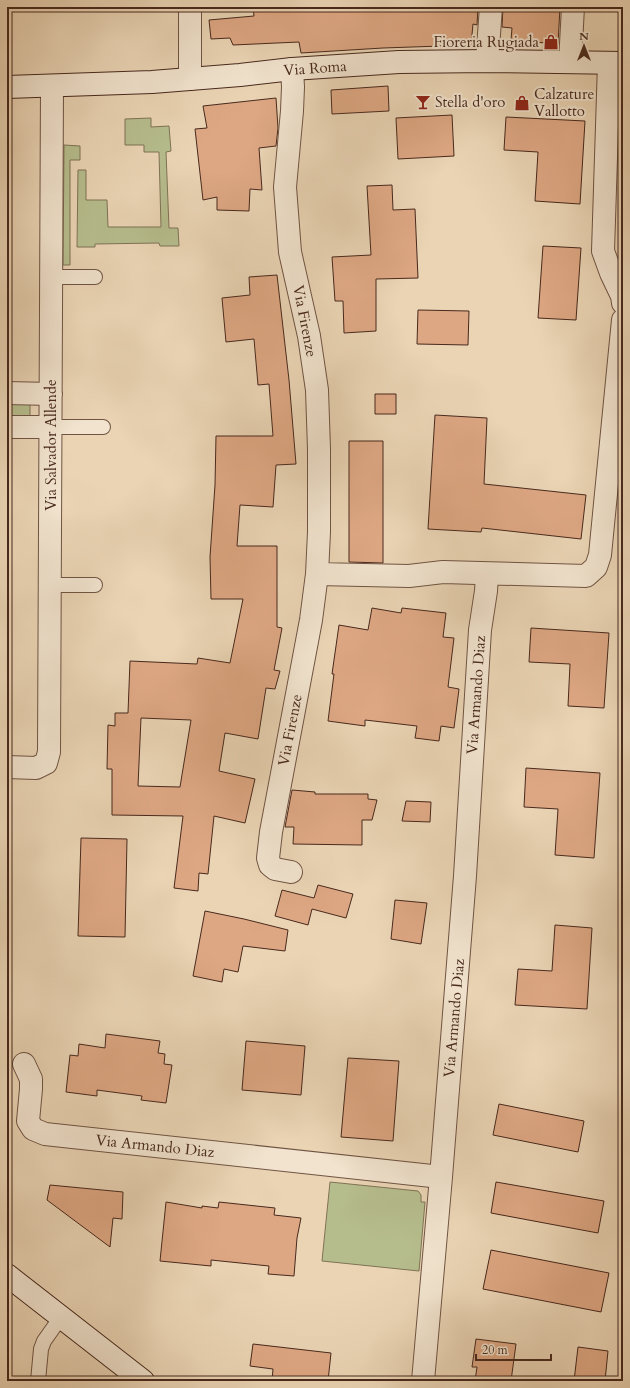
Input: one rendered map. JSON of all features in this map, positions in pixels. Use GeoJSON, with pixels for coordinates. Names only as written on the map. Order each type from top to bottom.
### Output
{"type":"FeatureCollection","features":[{"type":"Feature","properties":{"kind":"street"},"geometry":{"type":"LineString","coordinates":[[190,7],[190,79]]}},
{"type":"Feature","properties":{"kind":"street"},"geometry":{"type":"LineString","coordinates":[[487,61],[491,7]]}},
{"type":"Feature","properties":{"kind":"street"},"geometry":{"type":"LineString","coordinates":[[570,62],[573,7]]}},
{"type":"Feature","properties":{"kind":"street","name":"Via Roma"},"geometry":{"type":"LineString","coordinates":[[7,87],[190,79],[292,69],[399,62],[487,61],[616,63]]}},
{"type":"Feature","properties":{"kind":"street"},"geometry":{"type":"LineString","coordinates":[[616,63],[603,251],[622,296],[623,303]]}},
{"type":"Feature","properties":{"kind":"street","name":"Via Firenze"},"geometry":{"type":"LineString","coordinates":[[291,872],[275,869],[270,865],[268,858],[283,764],[311,620],[317,574],[319,532],[317,390],[310,336],[290,252],[285,187],[292,111],[292,69]]}},
{"type":"Feature","properties":{"kind":"street","name":"Via Salvador Allende"},"geometry":{"type":"LineString","coordinates":[[7,767],[36,768],[46,763],[49,752],[52,86]]}},
{"type":"Feature","properties":{"kind":"street"},"geometry":{"type":"LineString","coordinates":[[317,574],[409,576],[443,572],[586,576],[596,567],[600,555],[623,320]]}},
{"type":"Feature","properties":{"kind":"street"},"geometry":{"type":"LineString","coordinates":[[7,393],[51,394]]}},
{"type":"Feature","properties":{"kind":"street"},"geometry":{"type":"LineString","coordinates":[[7,427],[51,427]]}},
{"type":"Feature","properties":{"kind":"street","name":"Via Armando Diaz"},"geometry":{"type":"LineString","coordinates":[[423,1381],[465,876],[480,630],[487,574]]}},
{"type":"Feature","properties":{"kind":"street","name":"Via Armando Diaz"},"geometry":{"type":"LineString","coordinates":[[24,1064],[31,1079],[28,1121],[33,1129],[45,1134],[441,1177]]}},
{"type":"Feature","properties":{"kind":"street"},"geometry":{"type":"LineString","coordinates":[[7,1275],[143,1381]]}},
{"type":"Feature","properties":{"kind":"lane"},"geometry":{"type":"LineString","coordinates":[[52,277],[95,278]]}},
{"type":"Feature","properties":{"kind":"lane"},"geometry":{"type":"LineString","coordinates":[[51,427],[103,427]]}},
{"type":"Feature","properties":{"kind":"lane"},"geometry":{"type":"LineString","coordinates":[[50,585],[95,585]]}},
{"type":"Feature","properties":{"kind":"lane"},"geometry":{"type":"LineString","coordinates":[[38,1381],[41,1350],[44,1341],[61,1317]]}},
{"type":"Feature","properties":{"kind":"green space"},"geometry":{"type":"Polygon","coordinates":[[[151,118],[151,127],[169,126],[171,151],[166,152],[169,228],[178,228],[179,246],[160,246],[159,243],[95,244],[95,247],[77,247],[78,170],[86,170],[86,200],[107,200],[108,227],[161,227],[159,152],[144,152],[144,145],[125,145],[125,119],[151,118]]]}},
{"type":"Feature","properties":{"kind":"green space"},"geometry":{"type":"Polygon","coordinates":[[[64,145],[80,146],[80,160],[70,160],[70,265],[63,265],[64,145]]]}},
{"type":"Feature","properties":{"kind":"green space"},"geometry":{"type":"Polygon","coordinates":[[[7,400],[30,400],[30,418],[7,418],[7,400]]]}},
{"type":"Feature","properties":{"kind":"green space"},"geometry":{"type":"Polygon","coordinates":[[[330,1182],[418,1191],[421,1195],[421,1202],[425,1202],[419,1271],[322,1261],[330,1182]]]}},
{"type":"Feature","properties":{"kind":"building"},"geometry":{"type":"Polygon","coordinates":[[[253,7],[478,7],[477,25],[473,24],[471,45],[301,53],[299,42],[233,45],[230,38],[211,39],[209,20],[254,16],[253,7]]]}},
{"type":"Feature","properties":{"kind":"building"},"geometry":{"type":"Polygon","coordinates":[[[503,7],[560,7],[558,44],[511,40],[512,28],[502,27],[503,7]]]}},
{"type":"Feature","properties":{"kind":"building"},"geometry":{"type":"Polygon","coordinates":[[[388,86],[389,111],[332,114],[331,90],[388,86]]]}},
{"type":"Feature","properties":{"kind":"building"},"geometry":{"type":"Polygon","coordinates":[[[276,98],[278,128],[276,146],[259,148],[262,190],[250,189],[249,211],[217,210],[217,197],[203,200],[195,129],[207,128],[203,106],[276,98]]]}},
{"type":"Feature","properties":{"kind":"building"},"geometry":{"type":"Polygon","coordinates":[[[452,115],[454,156],[398,159],[396,118],[452,115]]]}},
{"type":"Feature","properties":{"kind":"building"},"geometry":{"type":"Polygon","coordinates":[[[506,117],[585,121],[580,204],[535,201],[538,152],[504,150],[506,117]]]}},
{"type":"Feature","properties":{"kind":"building"},"geometry":{"type":"Polygon","coordinates":[[[392,185],[393,210],[415,209],[418,278],[376,279],[376,331],[344,333],[343,301],[335,301],[332,257],[371,255],[367,186],[392,185]]]}},
{"type":"Feature","properties":{"kind":"building"},"geometry":{"type":"Polygon","coordinates":[[[543,246],[581,248],[576,320],[538,318],[543,246]]]}},
{"type":"Feature","properties":{"kind":"building"},"geometry":{"type":"Polygon","coordinates":[[[277,275],[289,380],[296,464],[276,465],[273,507],[240,505],[237,546],[277,546],[277,627],[282,628],[274,670],[280,671],[275,689],[266,688],[258,739],[225,733],[219,771],[255,779],[245,823],[214,816],[208,874],[199,873],[198,891],[174,888],[183,816],[112,815],[112,769],[107,769],[108,725],[115,726],[115,713],[128,713],[130,661],[197,664],[198,658],[230,663],[243,599],[211,599],[210,557],[215,485],[216,436],[273,436],[269,384],[258,385],[254,339],[226,342],[222,298],[250,295],[249,277],[277,275]],[[141,718],[138,786],[180,787],[191,720],[141,718]]]}},
{"type":"Feature","properties":{"kind":"building"},"geometry":{"type":"Polygon","coordinates":[[[418,310],[469,311],[468,345],[417,344],[418,310]]]}},
{"type":"Feature","properties":{"kind":"building"},"geometry":{"type":"Polygon","coordinates":[[[375,394],[396,394],[396,414],[375,414],[375,394]]]}},
{"type":"Feature","properties":{"kind":"building"},"geometry":{"type":"Polygon","coordinates":[[[435,415],[487,418],[484,484],[586,495],[581,539],[482,528],[481,532],[428,529],[435,415]]]}},
{"type":"Feature","properties":{"kind":"building"},"geometry":{"type":"Polygon","coordinates":[[[349,441],[383,441],[383,563],[349,562],[349,441]]]}},
{"type":"Feature","properties":{"kind":"building"},"geometry":{"type":"Polygon","coordinates":[[[372,608],[401,613],[402,608],[446,613],[443,637],[454,638],[448,687],[459,689],[454,728],[441,726],[439,741],[415,738],[417,726],[365,720],[365,726],[328,721],[334,674],[332,674],[339,625],[368,630],[372,608]]]}},
{"type":"Feature","properties":{"kind":"building"},"geometry":{"type":"Polygon","coordinates":[[[531,628],[609,633],[604,708],[568,706],[570,664],[529,662],[531,628]]]}},
{"type":"Feature","properties":{"kind":"building"},"geometry":{"type":"Polygon","coordinates":[[[526,768],[600,773],[594,858],[555,855],[558,809],[524,807],[526,768]]]}},
{"type":"Feature","properties":{"kind":"building"},"geometry":{"type":"Polygon","coordinates":[[[292,790],[315,792],[315,794],[368,794],[368,799],[377,800],[372,820],[362,820],[362,845],[293,844],[294,827],[285,827],[292,790]]]}},
{"type":"Feature","properties":{"kind":"building"},"geometry":{"type":"Polygon","coordinates":[[[406,801],[431,802],[430,822],[402,821],[406,801]]]}},
{"type":"Feature","properties":{"kind":"building"},"geometry":{"type":"Polygon","coordinates":[[[81,838],[127,839],[125,937],[78,936],[81,838]]]}},
{"type":"Feature","properties":{"kind":"building"},"geometry":{"type":"Polygon","coordinates":[[[318,885],[353,894],[346,918],[312,909],[308,925],[275,916],[282,890],[314,898],[318,885]]]}},
{"type":"Feature","properties":{"kind":"building"},"geometry":{"type":"Polygon","coordinates":[[[395,900],[427,903],[421,944],[391,939],[395,900]]]}},
{"type":"Feature","properties":{"kind":"building"},"geometry":{"type":"Polygon","coordinates":[[[205,911],[288,930],[285,951],[243,946],[238,972],[224,969],[222,982],[193,976],[205,911]]]}},
{"type":"Feature","properties":{"kind":"building"},"geometry":{"type":"Polygon","coordinates":[[[555,925],[592,928],[587,1009],[515,1005],[518,969],[552,971],[555,925]]]}},
{"type":"Feature","properties":{"kind":"building"},"geometry":{"type":"Polygon","coordinates":[[[106,1034],[160,1041],[158,1053],[165,1054],[164,1064],[172,1065],[166,1103],[141,1100],[142,1096],[97,1090],[97,1096],[66,1092],[70,1055],[78,1056],[79,1044],[105,1048],[106,1034]]]}},
{"type":"Feature","properties":{"kind":"building"},"geometry":{"type":"Polygon","coordinates":[[[246,1041],[305,1046],[301,1095],[242,1090],[246,1041]]]}},
{"type":"Feature","properties":{"kind":"building"},"geometry":{"type":"Polygon","coordinates":[[[348,1058],[399,1061],[393,1141],[341,1137],[348,1058]]]}},
{"type":"Feature","properties":{"kind":"building"},"geometry":{"type":"Polygon","coordinates":[[[499,1104],[584,1121],[578,1152],[493,1135],[499,1104]]]}},
{"type":"Feature","properties":{"kind":"building"},"geometry":{"type":"Polygon","coordinates":[[[496,1182],[604,1201],[598,1233],[491,1213],[496,1182]]]}},
{"type":"Feature","properties":{"kind":"building"},"geometry":{"type":"Polygon","coordinates":[[[50,1185],[123,1192],[122,1219],[113,1218],[110,1247],[47,1200],[50,1185]]]}},
{"type":"Feature","properties":{"kind":"building"},"geometry":{"type":"Polygon","coordinates":[[[166,1202],[202,1208],[202,1206],[218,1208],[219,1202],[275,1208],[274,1215],[301,1218],[297,1238],[294,1276],[268,1274],[269,1266],[211,1260],[211,1266],[160,1261],[166,1202]]]}},
{"type":"Feature","properties":{"kind":"building"},"geometry":{"type":"Polygon","coordinates":[[[491,1250],[609,1273],[601,1312],[483,1289],[491,1250]]]}},
{"type":"Feature","properties":{"kind":"building"},"geometry":{"type":"Polygon","coordinates":[[[476,1339],[516,1344],[511,1381],[475,1381],[477,1367],[472,1367],[476,1339]]]}},
{"type":"Feature","properties":{"kind":"building"},"geometry":{"type":"Polygon","coordinates":[[[253,1344],[331,1353],[328,1381],[272,1381],[273,1369],[250,1366],[253,1344]]]}},
{"type":"Feature","properties":{"kind":"building"},"geometry":{"type":"Polygon","coordinates":[[[578,1347],[608,1351],[605,1381],[574,1381],[578,1347]]]}},
{"type":"Feature","properties":{"kind":"place","name":"Fioreria Rugiada"},"geometry":{"type":"Point","coordinates":[551,42]}},
{"type":"Feature","properties":{"kind":"place","name":"Stella d'oro"},"geometry":{"type":"Point","coordinates":[423,102]}},
{"type":"Feature","properties":{"kind":"place","name":"Calzature Vallotto"},"geometry":{"type":"Point","coordinates":[522,103]}}]}
